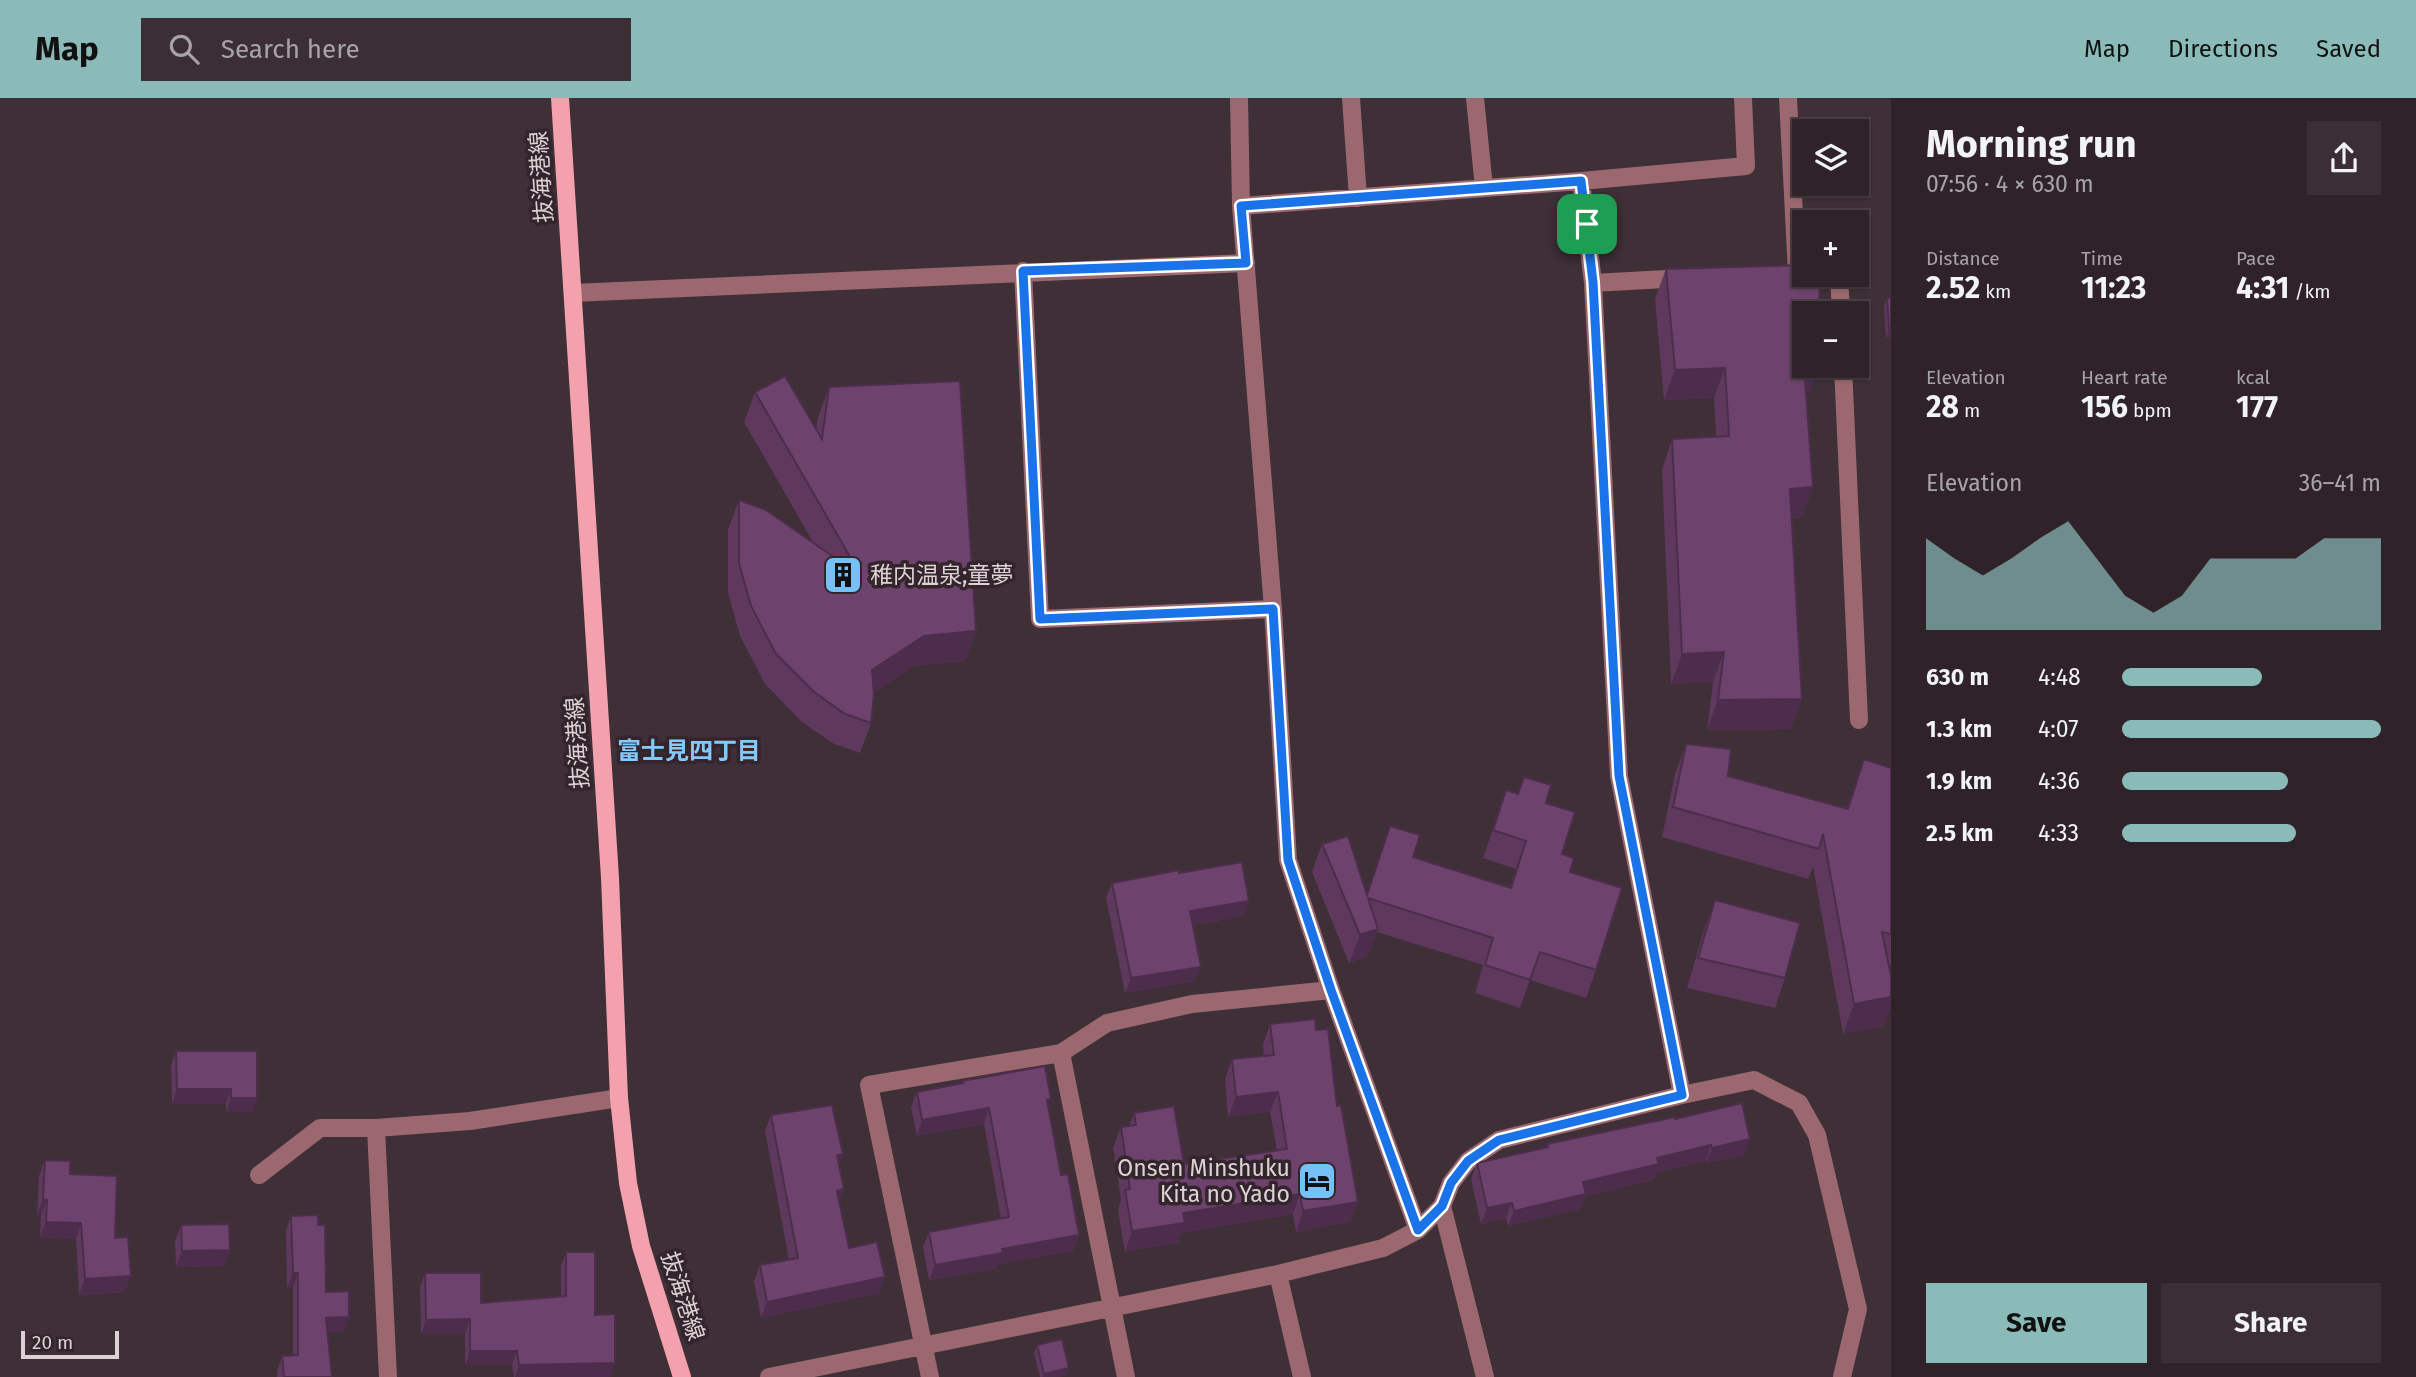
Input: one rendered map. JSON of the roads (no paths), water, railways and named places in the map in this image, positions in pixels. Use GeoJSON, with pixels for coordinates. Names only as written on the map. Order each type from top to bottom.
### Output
{"type":"FeatureCollection","features":[{"type":"Feature","properties":{"kind":"main road","name":"抜海港線"},"geometry":{"type":"LineString","coordinates":[[560,98],[610,878],[619,1098],[628,1183],[641,1246],[682,1377]]}},
{"type":"Feature","properties":{"kind":"street"},"geometry":{"type":"LineString","coordinates":[[1239,98],[1241,206],[1273,609],[1288,860],[1331,990],[1418,1230]]}},
{"type":"Feature","properties":{"kind":"street"},"geometry":{"type":"LineString","coordinates":[[1351,98],[1358,198]]}},
{"type":"Feature","properties":{"kind":"street"},"geometry":{"type":"LineString","coordinates":[[1475,98],[1484,188]]}},
{"type":"Feature","properties":{"kind":"street"},"geometry":{"type":"LineString","coordinates":[[1241,206],[1746,166],[1743,98]]}},
{"type":"Feature","properties":{"kind":"street"},"geometry":{"type":"LineString","coordinates":[[1788,98],[1796,210]]}},
{"type":"Feature","properties":{"kind":"street"},"geometry":{"type":"LineString","coordinates":[[1581,181],[1593,282],[1619,776],[1682,1095]]}},
{"type":"Feature","properties":{"kind":"street"},"geometry":{"type":"LineString","coordinates":[[573,293],[1246,263]]}},
{"type":"Feature","properties":{"kind":"street"},"geometry":{"type":"LineString","coordinates":[[1023,271],[1040,619],[1273,609]]}},
{"type":"Feature","properties":{"kind":"street"},"geometry":{"type":"LineString","coordinates":[[1770,275],[1792,274]]}},
{"type":"Feature","properties":{"kind":"street"},"geometry":{"type":"LineString","coordinates":[[1593,282],[1702,278]]}},
{"type":"Feature","properties":{"kind":"street"},"geometry":{"type":"LineString","coordinates":[[1844,378],[1859,720]]}},
{"type":"Feature","properties":{"kind":"street"},"geometry":{"type":"LineString","coordinates":[[930,1377],[869,1085],[1061,1053],[1107,1023],[1192,1004],[1331,990]]}},
{"type":"Feature","properties":{"kind":"street"},"geometry":{"type":"LineString","coordinates":[[1061,1053],[1126,1377]]}},
{"type":"Feature","properties":{"kind":"street"},"geometry":{"type":"LineString","coordinates":[[769,1377],[1278,1274],[1383,1248],[1418,1230],[1442,1206],[1451,1183],[1468,1161],[1499,1140],[1754,1080],[1799,1103],[1817,1135],[1858,1308],[1842,1377]]}},
{"type":"Feature","properties":{"kind":"street"},"geometry":{"type":"LineString","coordinates":[[259,1175],[320,1128],[376,1128],[470,1121],[619,1098]]}},
{"type":"Feature","properties":{"kind":"street"},"geometry":{"type":"LineString","coordinates":[[376,1128],[388,1377]]}},
{"type":"Feature","properties":{"kind":"street"},"geometry":{"type":"LineString","coordinates":[[1442,1206],[1485,1377]]}},
{"type":"Feature","properties":{"kind":"street"},"geometry":{"type":"LineString","coordinates":[[1278,1274],[1302,1377]]}},
{"type":"Feature","properties":{"kind":"place","name":"稚内温泉;童夢"},"geometry":{"type":"Point","coordinates":[843,575]}},
{"type":"Feature","properties":{"kind":"place","name":"Onsen Minshuku Kita no Yado"},"geometry":{"type":"Point","coordinates":[1317,1181]}},
{"type":"Feature","properties":{"kind":"district","name":"富士見四丁目"},"geometry":{"type":"Point","coordinates":[689,751]}}]}
